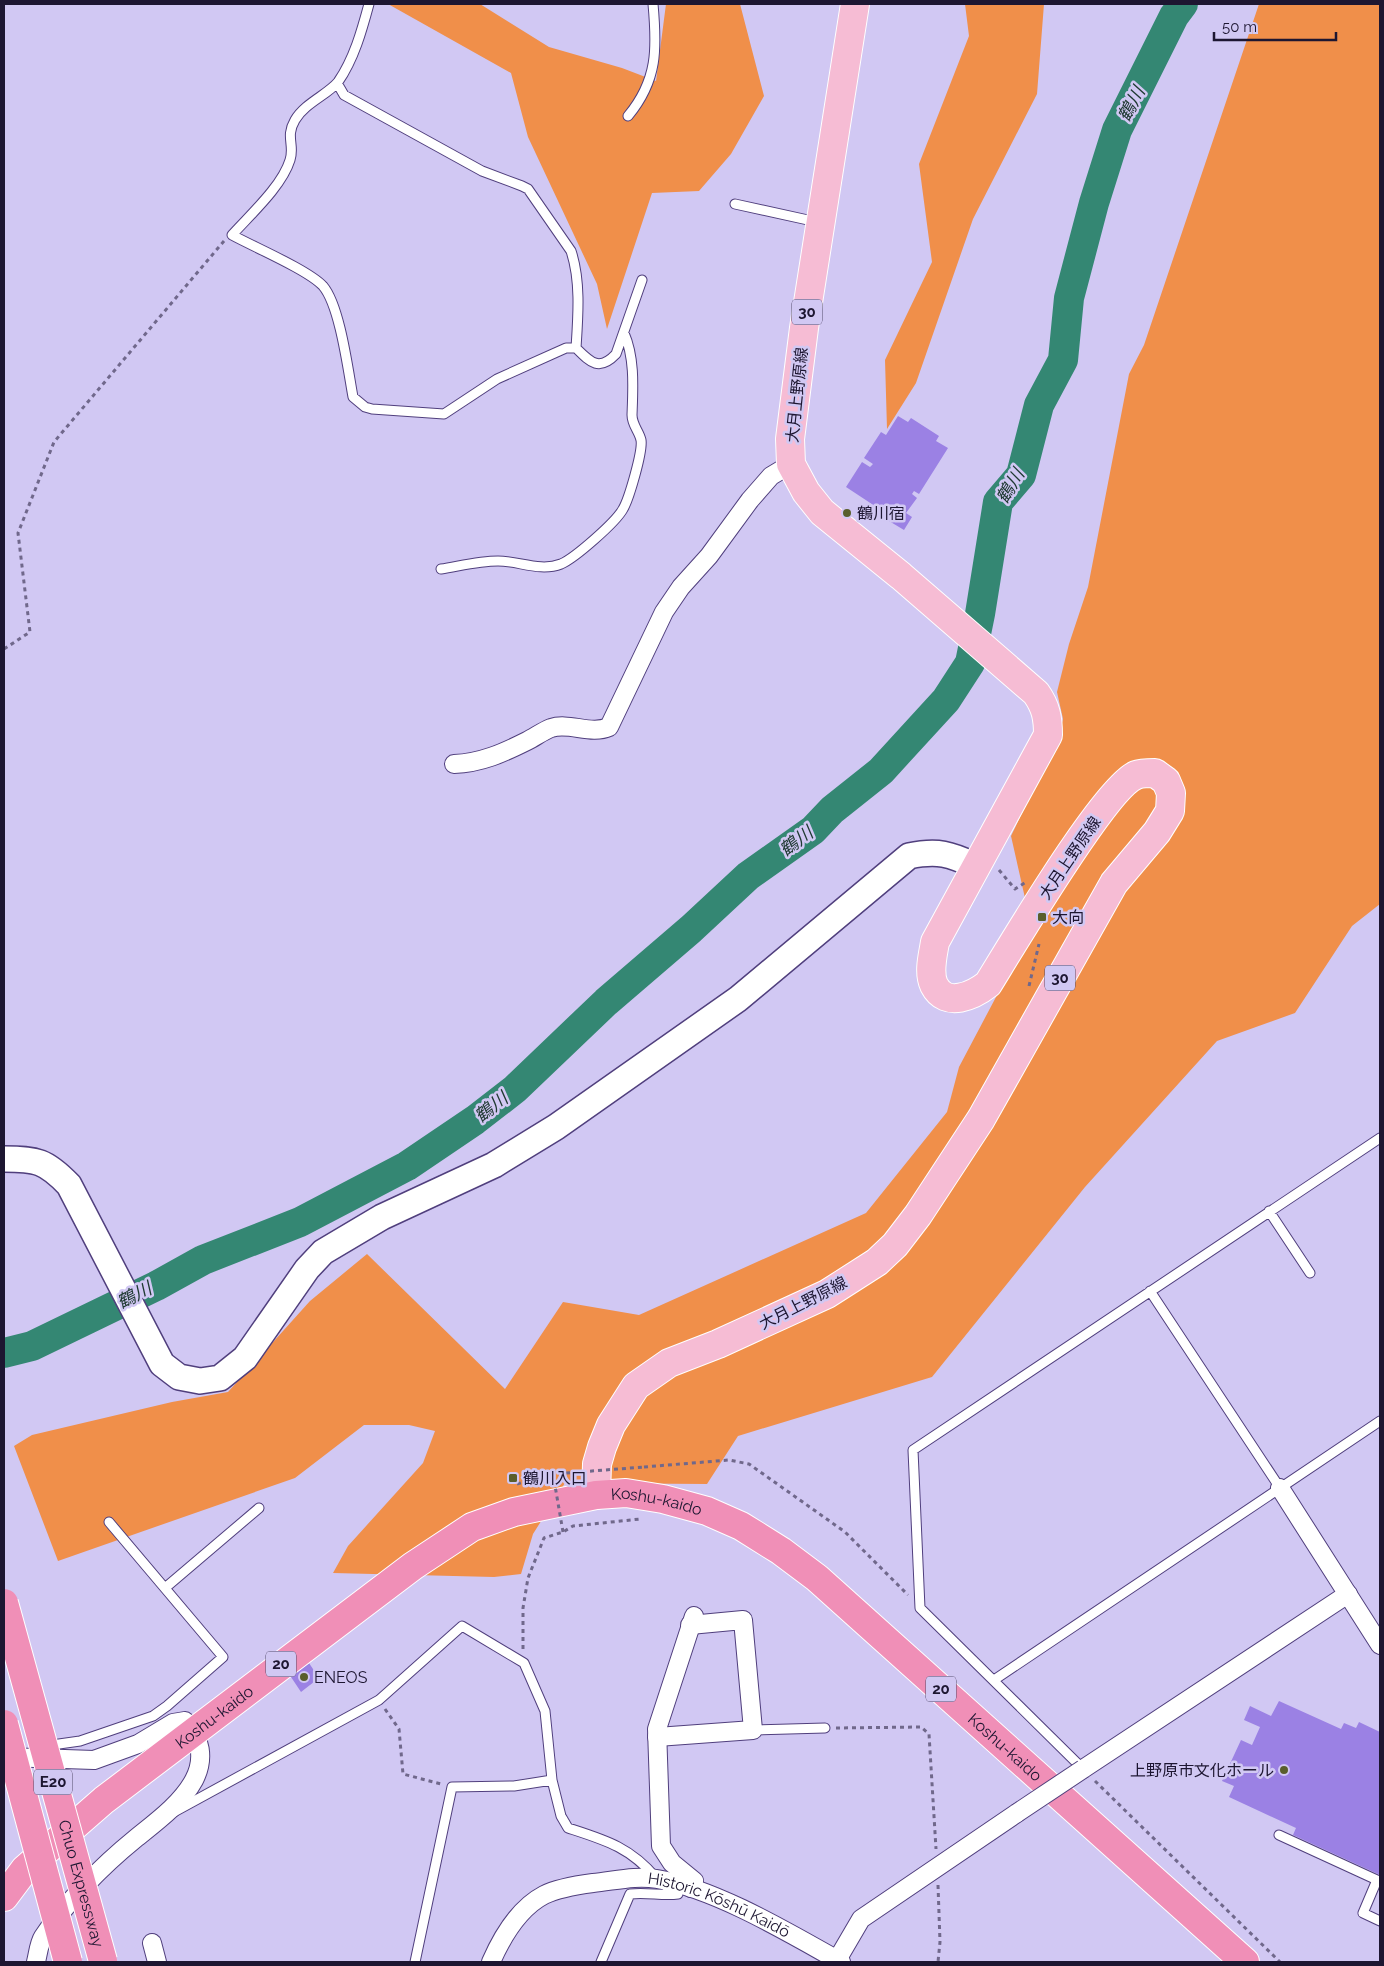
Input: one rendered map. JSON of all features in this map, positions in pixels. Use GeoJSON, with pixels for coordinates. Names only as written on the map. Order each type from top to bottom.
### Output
{"type":"FeatureCollection","features":[{"type":"Feature","properties":{"kind":"highway","name":"Koshu-kaido"},"geometry":{"type":"LineString","coordinates":[[4,1897],[25,1869],[97,1806],[196,1732],[261,1679],[413,1566],[472,1527],[514,1512],[596,1495],[626,1494],[663,1499],[707,1511],[741,1526],[781,1550],[817,1578],[1246,1962]]}},
{"type":"Feature","properties":{"kind":"highway","name":"Chuo Expressway"},"geometry":{"type":"LineString","coordinates":[[4,1604],[104,1962]]}},
{"type":"Feature","properties":{"kind":"highway","name":"Chuo Expressway"},"geometry":{"type":"LineString","coordinates":[[4,1724],[68,1962]]}},
{"type":"Feature","properties":{"kind":"main road","name":"大月上野原線"},"geometry":{"type":"LineString","coordinates":[[596,1495],[597,1464],[602,1447],[612,1424],[636,1386],[669,1363],[718,1344],[827,1294],[877,1262],[895,1245],[945,1176],[981,1119],[1114,882],[1156,832],[1170,811],[1171,793],[1166,780],[1155,773],[1136,775],[1117,790],[1080,841],[988,984],[975,994],[959,999],[942,994],[934,984],[931,964],[935,942],[1048,735],[1048,718],[1044,704],[1036,693],[901,576],[822,512],[806,492],[792,464],[790,439],[820,223],[856,4]]}},
{"type":"Feature","properties":{"kind":"street"},"geometry":{"type":"LineString","coordinates":[[454,764],[474,764],[495,756],[552,728],[578,727],[602,730],[608,727],[664,612],[681,587],[709,556],[750,500],[771,476],[792,464]]}},
{"type":"Feature","properties":{"kind":"street"},"geometry":{"type":"LineString","coordinates":[[4,1159],[29,1159],[52,1167],[70,1184],[147,1338],[162,1364],[179,1376],[200,1381],[220,1378],[245,1358],[306,1269],[329,1248],[382,1217],[494,1165],[556,1127],[738,999],[909,856],[930,852],[980,859]]}},
{"type":"Feature","properties":{"kind":"street"},"geometry":{"type":"LineString","coordinates":[[1280,1488],[1380,1645]]}},
{"type":"Feature","properties":{"kind":"street"},"geometry":{"type":"LineString","coordinates":[[838,1962],[861,1919],[1017,1813],[1348,1594]]}},
{"type":"Feature","properties":{"kind":"street"},"geometry":{"type":"LineString","coordinates":[[657,1737],[753,1730],[743,1620],[692,1620],[657,1729],[657,1737],[661,1846],[672,1863],[694,1880],[691,1888]]}},
{"type":"Feature","properties":{"kind":"street"},"geometry":{"type":"LineString","coordinates":[[4,1756],[94,1760],[138,1744],[173,1723],[185,1721],[196,1732],[200,1745],[198,1772],[184,1794],[165,1814],[122,1850],[74,1899],[42,1938],[36,1962]]}},
{"type":"Feature","properties":{"kind":"street"},"geometry":{"type":"LineString","coordinates":[[491,1962],[518,1916],[545,1894],[581,1885],[635,1878],[657,1879]]}},
{"type":"Feature","properties":{"kind":"street","name":"Historic Kōshū Kaidō"},"geometry":{"type":"LineString","coordinates":[[657,1879],[691,1888],[754,1915],[838,1962]]}},
{"type":"Feature","properties":{"kind":"street"},"geometry":{"type":"LineString","coordinates":[[152,1943],[157,1962]]}},
{"type":"Feature","properties":{"kind":"lane"},"geometry":{"type":"LineString","coordinates":[[369,4],[361,35],[337,83],[310,103],[296,118],[290,130],[289,142],[292,150],[284,175],[232,235],[312,277],[324,288],[336,318],[353,397],[365,407],[444,414],[497,379],[566,348],[576,348],[590,362],[598,364],[610,360],[616,354],[642,280]]}},
{"type":"Feature","properties":{"kind":"lane"},"geometry":{"type":"LineString","coordinates":[[628,116],[643,98],[650,77],[656,44],[653,4]]}},
{"type":"Feature","properties":{"kind":"lane"},"geometry":{"type":"LineString","coordinates":[[337,83],[344,95],[353,100],[482,171],[528,189],[572,251],[578,310],[576,348]]}},
{"type":"Feature","properties":{"kind":"lane"},"geometry":{"type":"LineString","coordinates":[[735,204],[820,223]]}},
{"type":"Feature","properties":{"kind":"lane"},"geometry":{"type":"LineString","coordinates":[[441,569],[496,561],[517,562],[546,567],[560,564],[577,556],[623,509],[640,456],[640,440],[632,421],[633,378],[628,343],[624,333]]}},
{"type":"Feature","properties":{"kind":"lane"},"geometry":{"type":"LineString","coordinates":[[1083,1769],[920,1608],[913,1450],[1380,1138]]}},
{"type":"Feature","properties":{"kind":"lane"},"geometry":{"type":"LineString","coordinates":[[1270,1211],[1310,1273]]}},
{"type":"Feature","properties":{"kind":"lane"},"geometry":{"type":"LineString","coordinates":[[1150,1291],[1280,1488]]}},
{"type":"Feature","properties":{"kind":"lane"},"geometry":{"type":"LineString","coordinates":[[994,1680],[1380,1422]]}},
{"type":"Feature","properties":{"kind":"lane"},"geometry":{"type":"LineString","coordinates":[[165,1588],[259,1508]]}},
{"type":"Feature","properties":{"kind":"lane"},"geometry":{"type":"LineString","coordinates":[[4,1756],[80,1741],[153,1716],[223,1657],[109,1522]]}},
{"type":"Feature","properties":{"kind":"lane"},"geometry":{"type":"LineString","coordinates":[[165,1814],[182,1809],[379,1700],[462,1626],[524,1663]]}},
{"type":"Feature","properties":{"kind":"lane","name":"Historic Kōshū Kaidō"},"geometry":{"type":"LineString","coordinates":[[524,1663],[545,1711],[552,1780],[561,1816],[568,1828],[615,1843],[631,1854],[657,1879]]}},
{"type":"Feature","properties":{"kind":"lane"},"geometry":{"type":"LineString","coordinates":[[753,1730],[825,1728]]}},
{"type":"Feature","properties":{"kind":"lane"},"geometry":{"type":"LineString","coordinates":[[415,1962],[452,1786],[514,1786],[552,1780]]}},
{"type":"Feature","properties":{"kind":"lane"},"geometry":{"type":"LineString","coordinates":[[1279,1835],[1379,1881],[1363,1913],[1380,1921]]}},
{"type":"Feature","properties":{"kind":"lane"},"geometry":{"type":"LineString","coordinates":[[601,1962],[630,1894],[646,1892],[667,1895],[678,1894],[657,1879]]}},
{"type":"Feature","properties":{"kind":"path"},"geometry":{"type":"LineString","coordinates":[[4,649],[30,632],[18,533],[54,442],[215,250],[232,235]]}},
{"type":"Feature","properties":{"kind":"path"},"geometry":{"type":"LineString","coordinates":[[980,859],[1015,889],[1025,882],[1028,884]]}},
{"type":"Feature","properties":{"kind":"path"},"geometry":{"type":"LineString","coordinates":[[517,1484],[553,1474],[729,1460],[749,1464],[845,1532],[920,1608]]}},
{"type":"Feature","properties":{"kind":"path"},"geometry":{"type":"LineString","coordinates":[[553,1474],[563,1532]]}},
{"type":"Feature","properties":{"kind":"path"},"geometry":{"type":"LineString","coordinates":[[524,1663],[523,1608],[528,1578],[544,1538],[563,1532],[573,1526],[644,1518]]}},
{"type":"Feature","properties":{"kind":"path"},"geometry":{"type":"LineString","coordinates":[[379,1700],[399,1730],[404,1774],[452,1786]]}},
{"type":"Feature","properties":{"kind":"path"},"geometry":{"type":"LineString","coordinates":[[825,1728],[921,1727],[930,1734],[940,1942],[938,1962]]}},
{"type":"Feature","properties":{"kind":"path"},"geometry":{"type":"LineString","coordinates":[[1083,1769],[1280,1962]]}},
{"type":"Feature","properties":{"kind":"shaded area"},"geometry":{"type":"Polygon","coordinates":[[[388,4],[480,4],[549,47],[622,68],[656,81],[666,4],[740,4],[764,96],[731,154],[699,191],[652,193],[607,329],[597,284],[528,137],[511,73],[388,4]]]}},
{"type":"Feature","properties":{"kind":"shaded area"},"geometry":{"type":"Polygon","coordinates":[[[965,4],[1044,4],[1037,94],[973,219],[916,383],[887,429],[885,360],[932,262],[919,164],[969,36],[965,4]]]}},
{"type":"Feature","properties":{"kind":"shaded area"},"geometry":{"type":"Polygon","coordinates":[[[1259,4],[1380,4],[1380,904],[1352,926],[1295,1013],[1217,1041],[1085,1187],[932,1377],[738,1436],[707,1484],[565,1483],[533,1534],[521,1574],[494,1577],[333,1573],[348,1546],[423,1463],[435,1431],[409,1425],[364,1425],[295,1478],[58,1561],[14,1446],[32,1435],[172,1402],[228,1392],[310,1301],[367,1254],[505,1389],[563,1302],[639,1315],[866,1213],[947,1112],[959,1067],[1032,929],[1011,836],[1058,738],[1063,719],[1057,692],[1069,644],[1088,587],[1129,374],[1144,345],[1259,4]]]}},
{"type":"Feature","properties":{"kind":"building"},"geometry":{"type":"Polygon","coordinates":[[[898,416],[908,422],[911,418],[939,436],[936,441],[948,448],[919,494],[914,491],[912,494],[917,498],[906,513],[912,517],[904,530],[884,518],[887,514],[846,487],[862,462],[870,467],[873,464],[864,458],[881,432],[886,435],[898,416]]]}},
{"type":"Feature","properties":{"kind":"building"},"geometry":{"type":"Polygon","coordinates":[[[309,1663],[319,1678],[301,1692],[291,1677],[309,1663]]]}},
{"type":"Feature","properties":{"kind":"building"},"geometry":{"type":"Polygon","coordinates":[[[1279,1701],[1341,1729],[1344,1723],[1356,1728],[1359,1722],[1380,1732],[1380,1875],[1293,1835],[1296,1828],[1229,1797],[1234,1786],[1222,1781],[1241,1740],[1252,1745],[1260,1727],[1244,1720],[1250,1706],[1271,1716],[1279,1701]]]}},
{"type":"Feature","properties":{"kind":"waterway","name":"鶴川"},"geometry":{"type":"LineString","coordinates":[[4,1353],[32,1346],[156,1286],[203,1260],[300,1222],[407,1166],[475,1120],[515,1089],[606,1002],[691,929],[748,876],[813,830],[832,810],[881,771],[946,700],[970,663],[998,502],[1021,475],[1039,405],[1063,360],[1069,298],[1094,203],[1117,130],[1174,16],[1183,4]]}},
{"type":"Feature","properties":{"kind":"place","name":"鶴川宿"},"geometry":{"type":"Point","coordinates":[847,513]}},
{"type":"Feature","properties":{"kind":"place","name":"大向"},"geometry":{"type":"Point","coordinates":[1042,917]}},
{"type":"Feature","properties":{"kind":"place","name":"鶴川入口"},"geometry":{"type":"Point","coordinates":[513,1478]}},
{"type":"Feature","properties":{"kind":"place","name":"ENEOS"},"geometry":{"type":"Point","coordinates":[304,1677]}},
{"type":"Feature","properties":{"kind":"place","name":"上野原市文化ホール"},"geometry":{"type":"Point","coordinates":[1284,1770]}}]}
